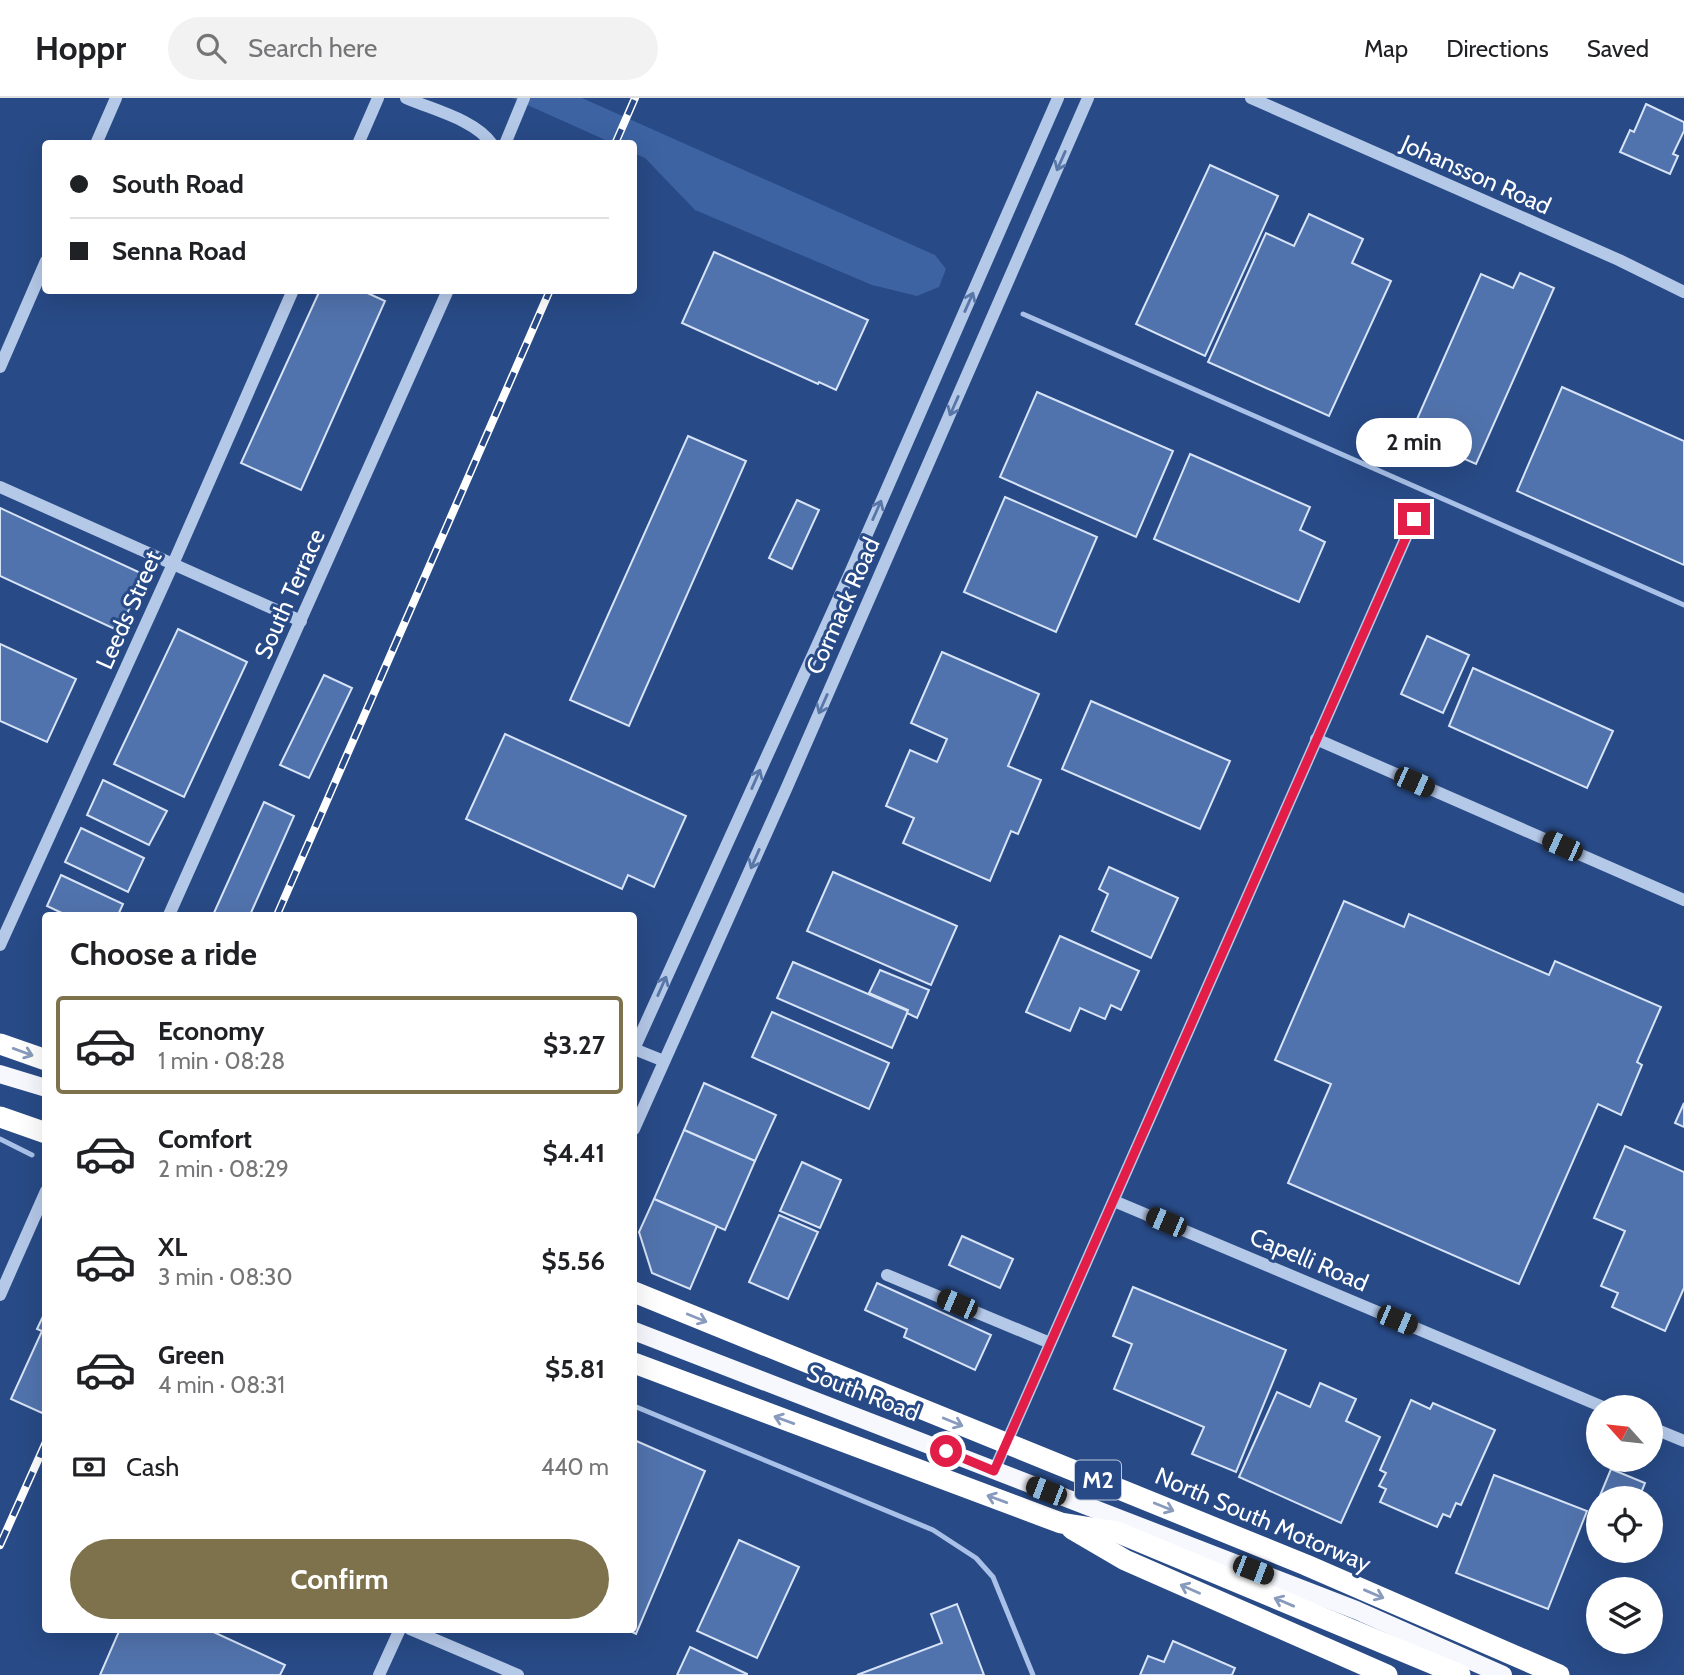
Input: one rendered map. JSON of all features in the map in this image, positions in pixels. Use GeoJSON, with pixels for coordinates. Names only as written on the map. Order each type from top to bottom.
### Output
{"type":"FeatureCollection","features":[{"type":"Feature","properties":{"kind":"highway"},"geometry":{"type":"LineString","coordinates":[[0,1044],[42,1059]]}},
{"type":"Feature","properties":{"kind":"highway"},"geometry":{"type":"LineString","coordinates":[[0,1117],[42,1132]]}},
{"type":"Feature","properties":{"kind":"highway","name":"North South Motorway"},"geometry":{"type":"LineString","coordinates":[[637,1293],[1306,1565],[1559,1675]]}},
{"type":"Feature","properties":{"kind":"highway","name":"M2"},"geometry":{"type":"LineString","coordinates":[[637,1364],[1061,1523],[1117,1532],[1460,1675]]}},
{"type":"Feature","properties":{"kind":"highway"},"geometry":{"type":"LineString","coordinates":[[1061,1523],[1125,1560],[1387,1675]]}},
{"type":"Feature","properties":{"kind":"main road"},"geometry":{"type":"LineString","coordinates":[[0,1074],[42,1087]]}},
{"type":"Feature","properties":{"kind":"main road","name":"South Road"},"geometry":{"type":"LineString","coordinates":[[637,1332],[1356,1610],[1503,1675]]}},
{"type":"Feature","properties":{"kind":"street"},"geometry":{"type":"LineString","coordinates":[[98,140],[116,98]]}},
{"type":"Feature","properties":{"kind":"street"},"geometry":{"type":"LineString","coordinates":[[360,140],[378,98]]}},
{"type":"Feature","properties":{"kind":"street"},"geometry":{"type":"LineString","coordinates":[[406,98],[467,124],[485,134],[489,140]]}},
{"type":"Feature","properties":{"kind":"street","name":"Cormack Road"},"geometry":{"type":"LineString","coordinates":[[637,1042],[855,560],[1058,98]]}},
{"type":"Feature","properties":{"kind":"street","name":"Cormack Road"},"geometry":{"type":"LineString","coordinates":[[637,1122],[787,787],[1088,98]]}},
{"type":"Feature","properties":{"kind":"street","name":"Johansson Road"},"geometry":{"type":"LineString","coordinates":[[1251,98],[1619,260],[1684,292]]}},
{"type":"Feature","properties":{"kind":"street"},"geometry":{"type":"LineString","coordinates":[[507,140],[523,102]]}},
{"type":"Feature","properties":{"kind":"street"},"geometry":{"type":"LineString","coordinates":[[0,367],[42,270]]}},
{"type":"Feature","properties":{"kind":"street","name":"Leeds Street"},"geometry":{"type":"LineString","coordinates":[[0,945],[173,564],[291,294]]}},
{"type":"Feature","properties":{"kind":"street","name":"South Terrace"},"geometry":{"type":"LineString","coordinates":[[170,912],[446,294]]}},
{"type":"Feature","properties":{"kind":"street"},"geometry":{"type":"LineString","coordinates":[[0,487],[301,621]]}},
{"type":"Feature","properties":{"kind":"street"},"geometry":{"type":"LineString","coordinates":[[994,1471],[1414,519]]}},
{"type":"Feature","properties":{"kind":"street"},"geometry":{"type":"LineString","coordinates":[[1316,739],[1684,900]]}},
{"type":"Feature","properties":{"kind":"street"},"geometry":{"type":"LineString","coordinates":[[637,1050],[664,1061]]}},
{"type":"Feature","properties":{"kind":"street"},"geometry":{"type":"LineString","coordinates":[[0,1295],[42,1200]]}},
{"type":"Feature","properties":{"kind":"street","name":"Capelli Road"},"geometry":{"type":"LineString","coordinates":[[1114,1200],[1586,1400]]}},
{"type":"Feature","properties":{"kind":"street"},"geometry":{"type":"LineString","coordinates":[[887,1275],[1050,1343]]}},
{"type":"Feature","properties":{"kind":"street"},"geometry":{"type":"LineString","coordinates":[[1663,1432],[1684,1441]]}},
{"type":"Feature","properties":{"kind":"street"},"geometry":{"type":"LineString","coordinates":[[379,1675],[398,1633]]}},
{"type":"Feature","properties":{"kind":"street"},"geometry":{"type":"LineString","coordinates":[[419,1633],[517,1675]]}},
{"type":"Feature","properties":{"kind":"shaded area"},"geometry":{"type":"Polygon","coordinates":[[[512,98],[582,98],[935,255],[946,269],[939,287],[917,296],[872,285],[695,210],[645,158],[637,154],[637,140],[605,140],[512,98]]]}},
{"type":"Feature","properties":{"kind":"building"},"geometry":{"type":"Polygon","coordinates":[[[1646,104],[1684,122],[1684,131],[1673,154],[1678,156],[1670,174],[1620,152],[1630,130],[1634,132],[1646,104]]]}},
{"type":"Feature","properties":{"kind":"building"},"geometry":{"type":"Polygon","coordinates":[[[1210,165],[1278,196],[1205,356],[1136,324],[1210,165]]]}},
{"type":"Feature","properties":{"kind":"building"},"geometry":{"type":"Polygon","coordinates":[[[1309,214],[1363,239],[1352,263],[1391,281],[1329,416],[1208,362],[1266,233],[1294,246],[1309,214]]]}},
{"type":"Feature","properties":{"kind":"building"},"geometry":{"type":"Polygon","coordinates":[[[714,252],[868,320],[836,390],[682,323],[714,252]]]}},
{"type":"Feature","properties":{"kind":"building"},"geometry":{"type":"Polygon","coordinates":[[[1520,273],[1554,288],[1476,464],[1410,435],[1481,274],[1513,288],[1520,273]]]}},
{"type":"Feature","properties":{"kind":"building"},"geometry":{"type":"Polygon","coordinates":[[[318,294],[370,294],[385,301],[301,490],[241,463],[318,294]]]}},
{"type":"Feature","properties":{"kind":"building"},"geometry":{"type":"Polygon","coordinates":[[[1562,387],[1684,441],[1684,565],[1517,491],[1562,387]]]}},
{"type":"Feature","properties":{"kind":"building"},"geometry":{"type":"Polygon","coordinates":[[[1037,392],[1173,451],[1136,537],[1000,477],[1037,392]]]}},
{"type":"Feature","properties":{"kind":"building"},"geometry":{"type":"Polygon","coordinates":[[[688,436],[746,461],[629,726],[570,700],[688,436]]]}},
{"type":"Feature","properties":{"kind":"building"},"geometry":{"type":"Polygon","coordinates":[[[1190,454],[1310,507],[1300,530],[1325,542],[1299,602],[1154,539],[1190,454]]]}},
{"type":"Feature","properties":{"kind":"building"},"geometry":{"type":"Polygon","coordinates":[[[1005,497],[1097,537],[1056,632],[964,592],[1005,497]]]}},
{"type":"Feature","properties":{"kind":"building"},"geometry":{"type":"Polygon","coordinates":[[[797,500],[819,510],[792,569],[769,558],[797,500]]]}},
{"type":"Feature","properties":{"kind":"building"},"geometry":{"type":"Polygon","coordinates":[[[0,508],[145,575],[119,631],[0,576],[0,508]]]}},
{"type":"Feature","properties":{"kind":"building"},"geometry":{"type":"Polygon","coordinates":[[[178,629],[247,662],[184,797],[114,764],[178,629]]]}},
{"type":"Feature","properties":{"kind":"building"},"geometry":{"type":"Polygon","coordinates":[[[1427,636],[1469,655],[1443,713],[1401,694],[1427,636]]]}},
{"type":"Feature","properties":{"kind":"building"},"geometry":{"type":"Polygon","coordinates":[[[0,644],[76,679],[47,742],[0,721],[0,644]]]}},
{"type":"Feature","properties":{"kind":"building"},"geometry":{"type":"Polygon","coordinates":[[[942,652],[1039,694],[1008,766],[1041,780],[1018,834],[1011,831],[990,881],[903,843],[914,818],[886,806],[910,750],[937,762],[947,739],[911,723],[942,652]]]}},
{"type":"Feature","properties":{"kind":"building"},"geometry":{"type":"Polygon","coordinates":[[[1473,668],[1613,731],[1587,788],[1449,726],[1473,668]]]}},
{"type":"Feature","properties":{"kind":"building"},"geometry":{"type":"Polygon","coordinates":[[[324,675],[352,688],[309,778],[280,765],[324,675]]]}},
{"type":"Feature","properties":{"kind":"building"},"geometry":{"type":"Polygon","coordinates":[[[1091,701],[1230,761],[1200,829],[1062,769],[1091,701]]]}},
{"type":"Feature","properties":{"kind":"building"},"geometry":{"type":"Polygon","coordinates":[[[505,734],[686,816],[654,887],[628,875],[622,889],[466,819],[505,734]]]}},
{"type":"Feature","properties":{"kind":"building"},"geometry":{"type":"Polygon","coordinates":[[[103,780],[167,811],[149,845],[87,815],[103,780]]]}},
{"type":"Feature","properties":{"kind":"building"},"geometry":{"type":"Polygon","coordinates":[[[264,802],[294,816],[251,912],[214,912],[264,802]]]}},
{"type":"Feature","properties":{"kind":"building"},"geometry":{"type":"Polygon","coordinates":[[[81,828],[144,858],[128,892],[65,862],[81,828]]]}},
{"type":"Feature","properties":{"kind":"building"},"geometry":{"type":"Polygon","coordinates":[[[1109,867],[1178,898],[1151,958],[1092,931],[1108,894],[1099,889],[1109,867]]]}},
{"type":"Feature","properties":{"kind":"building"},"geometry":{"type":"Polygon","coordinates":[[[833,872],[957,926],[931,985],[807,931],[833,872]]]}},
{"type":"Feature","properties":{"kind":"building"},"geometry":{"type":"Polygon","coordinates":[[[61,875],[123,904],[119,912],[60,912],[47,906],[61,875]]]}},
{"type":"Feature","properties":{"kind":"building"},"geometry":{"type":"Polygon","coordinates":[[[1344,901],[1404,927],[1409,914],[1549,975],[1555,961],[1661,1007],[1637,1062],[1642,1065],[1621,1115],[1598,1104],[1519,1284],[1288,1183],[1331,1084],[1275,1060],[1344,901]]]}},
{"type":"Feature","properties":{"kind":"building"},"geometry":{"type":"Polygon","coordinates":[[[1060,936],[1139,971],[1121,1010],[1111,1005],[1105,1019],[1080,1008],[1070,1031],[1026,1012],[1060,936]]]}},
{"type":"Feature","properties":{"kind":"building"},"geometry":{"type":"Polygon","coordinates":[[[793,962],[908,1011],[892,1048],[777,998],[793,962]]]}},
{"type":"Feature","properties":{"kind":"building"},"geometry":{"type":"Polygon","coordinates":[[[880,970],[929,990],[917,1018],[907,1013],[908,1010],[869,993],[880,970]]]}},
{"type":"Feature","properties":{"kind":"building"},"geometry":{"type":"Polygon","coordinates":[[[772,1012],[889,1063],[869,1109],[752,1057],[772,1012]]]}},
{"type":"Feature","properties":{"kind":"building"},"geometry":{"type":"Polygon","coordinates":[[[704,1083],[776,1115],[755,1161],[684,1130],[704,1083]]]}},
{"type":"Feature","properties":{"kind":"building"},"geometry":{"type":"Polygon","coordinates":[[[1684,1103],[1684,1127],[1675,1123],[1684,1103]]]}},
{"type":"Feature","properties":{"kind":"building"},"geometry":{"type":"Polygon","coordinates":[[[684,1130],[755,1161],[725,1230],[654,1199],[684,1130]]]}},
{"type":"Feature","properties":{"kind":"building"},"geometry":{"type":"Polygon","coordinates":[[[1625,1146],[1684,1172],[1684,1288],[1665,1331],[1612,1307],[1618,1293],[1601,1286],[1625,1231],[1594,1218],[1625,1146]]]}},
{"type":"Feature","properties":{"kind":"building"},"geometry":{"type":"Polygon","coordinates":[[[802,1162],[841,1180],[820,1228],[780,1211],[802,1162]]]}},
{"type":"Feature","properties":{"kind":"building"},"geometry":{"type":"Polygon","coordinates":[[[654,1199],[717,1226],[690,1289],[652,1273],[639,1232],[654,1199]]]}},
{"type":"Feature","properties":{"kind":"building"},"geometry":{"type":"Polygon","coordinates":[[[779,1215],[818,1232],[788,1299],[749,1282],[779,1215]]]}},
{"type":"Feature","properties":{"kind":"building"},"geometry":{"type":"Polygon","coordinates":[[[962,1236],[1013,1259],[1000,1288],[949,1265],[962,1236]]]}},
{"type":"Feature","properties":{"kind":"building"},"geometry":{"type":"Polygon","coordinates":[[[877,1283],[991,1335],[975,1370],[904,1337],[907,1329],[865,1310],[877,1283]]]}},
{"type":"Feature","properties":{"kind":"building"},"geometry":{"type":"Polygon","coordinates":[[[1133,1287],[1286,1350],[1236,1472],[1192,1454],[1204,1427],[1114,1389],[1132,1344],[1113,1336],[1133,1287]]]}},
{"type":"Feature","properties":{"kind":"building"},"geometry":{"type":"Polygon","coordinates":[[[42,1318],[42,1331],[37,1329],[42,1318]]]}},
{"type":"Feature","properties":{"kind":"building"},"geometry":{"type":"Polygon","coordinates":[[[42,1331],[42,1413],[11,1399],[42,1331]]]}},
{"type":"Feature","properties":{"kind":"building"},"geometry":{"type":"Polygon","coordinates":[[[1320,1383],[1356,1399],[1346,1421],[1380,1437],[1341,1523],[1239,1477],[1277,1392],[1310,1407],[1320,1383]]]}},
{"type":"Feature","properties":{"kind":"building"},"geometry":{"type":"Polygon","coordinates":[[[1411,1400],[1430,1409],[1433,1403],[1495,1430],[1461,1505],[1456,1503],[1450,1517],[1443,1514],[1437,1527],[1380,1502],[1386,1489],[1379,1486],[1386,1473],[1380,1470],[1411,1400]]]}},
{"type":"Feature","properties":{"kind":"building"},"geometry":{"type":"Polygon","coordinates":[[[637,1441],[705,1471],[637,1632],[637,1441]]]}},
{"type":"Feature","properties":{"kind":"building"},"geometry":{"type":"Polygon","coordinates":[[[1610,1472],[1618,1472],[1645,1483],[1644,1486],[1604,1486],[1610,1472]]]}},
{"type":"Feature","properties":{"kind":"building"},"geometry":{"type":"Polygon","coordinates":[[[1494,1475],[1586,1511],[1548,1609],[1456,1573],[1494,1475]]]}},
{"type":"Feature","properties":{"kind":"building"},"geometry":{"type":"Polygon","coordinates":[[[739,1540],[799,1567],[757,1658],[697,1631],[739,1540]]]}},
{"type":"Feature","properties":{"kind":"building"},"geometry":{"type":"Polygon","coordinates":[[[957,1604],[984,1675],[857,1675],[942,1643],[931,1614],[957,1604]]]}},
{"type":"Feature","properties":{"kind":"building"},"geometry":{"type":"Polygon","coordinates":[[[118,1633],[216,1633],[285,1665],[280,1675],[100,1675],[118,1633]]]}},
{"type":"Feature","properties":{"kind":"building"},"geometry":{"type":"Polygon","coordinates":[[[1173,1641],[1235,1668],[1232,1675],[1140,1675],[1148,1656],[1164,1662],[1173,1641]]]}},
{"type":"Feature","properties":{"kind":"building"},"geometry":{"type":"Polygon","coordinates":[[[690,1647],[747,1674],[747,1675],[677,1675],[690,1647]]]}},
{"type":"Feature","properties":{"kind":"waterway"},"geometry":{"type":"LineString","coordinates":[[1023,314],[1684,605]]}},
{"type":"Feature","properties":{"kind":"waterway"},"geometry":{"type":"LineString","coordinates":[[0,1139],[32,1155]]}},
{"type":"Feature","properties":{"kind":"waterway"},"geometry":{"type":"LineString","coordinates":[[637,1407],[933,1530],[976,1558],[993,1577],[1033,1675]]}},
{"type":"Feature","properties":{"kind":"railway"},"geometry":{"type":"LineString","coordinates":[[617,140],[635,98]]}},
{"type":"Feature","properties":{"kind":"railway"},"geometry":{"type":"LineString","coordinates":[[278,912],[548,294]]}},
{"type":"Feature","properties":{"kind":"railway"},"geometry":{"type":"LineString","coordinates":[[0,1545],[42,1451]]}},
{"type":"Feature","properties":{"kind":"route"},"geometry":{"type":"LineString","coordinates":[[946,1451],[994,1471],[1414,519]]}}]}
